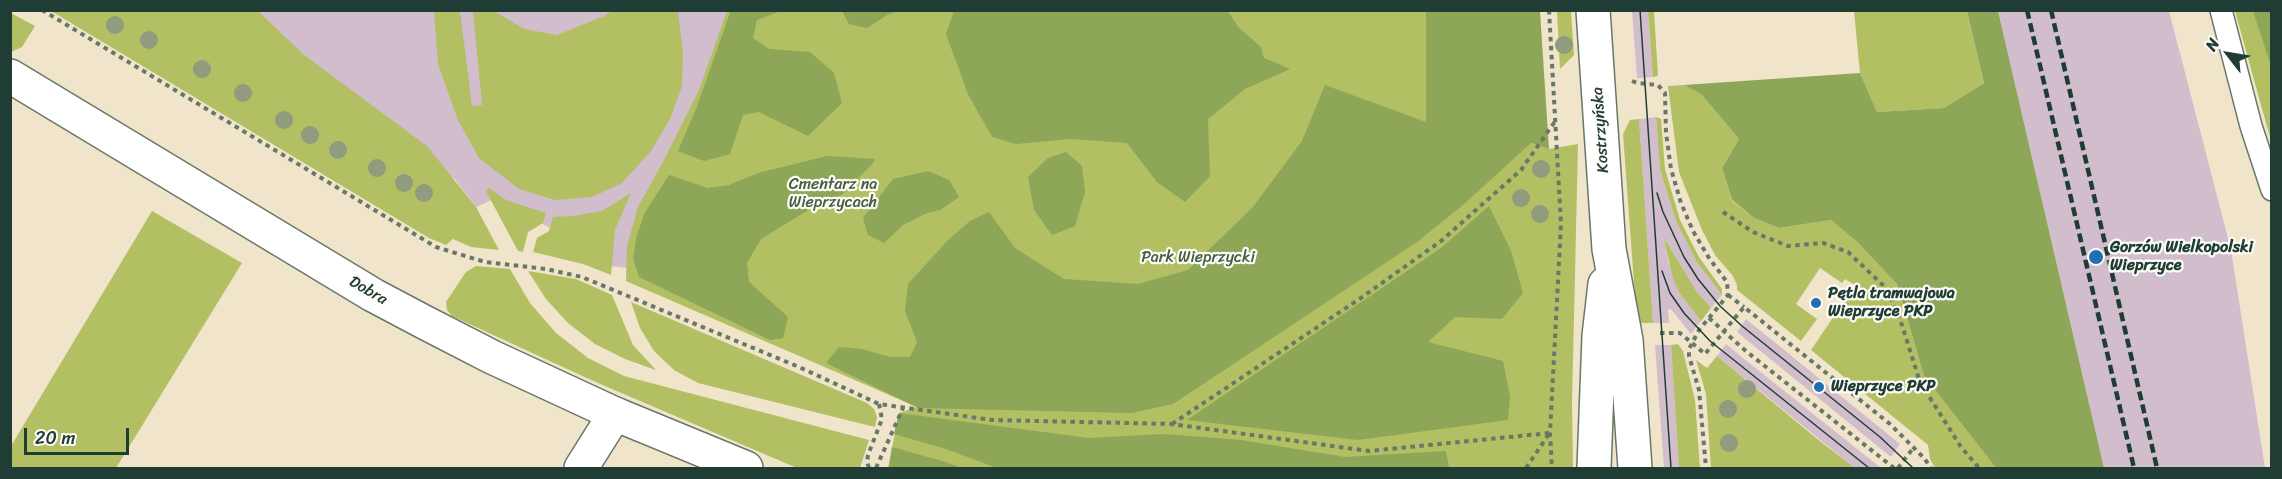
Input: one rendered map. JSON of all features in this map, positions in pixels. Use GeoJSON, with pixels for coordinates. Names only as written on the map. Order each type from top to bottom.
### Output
{"type":"FeatureCollection","features":[{"type":"Feature","properties":{"kind":"street","name":"Kostrzyńska"},"geometry":{"type":"LineString","coordinates":[[1593,10],[1609,249],[1626,340],[1635,468]]}},
{"type":"Feature","properties":{"kind":"street","name":"Dobra"},"geometry":{"type":"LineString","coordinates":[[10,76],[373,295],[492,357],[615,414],[746,468]]}},
{"type":"Feature","properties":{"kind":"street","name":"Kostrzyńska"},"geometry":{"type":"LineString","coordinates":[[1594,468],[1599,336],[1609,249]]}},
{"type":"Feature","properties":{"kind":"street"},"geometry":{"type":"LineString","coordinates":[[581,468],[615,414]]}},
{"type":"Feature","properties":{"kind":"lane"},"geometry":{"type":"LineString","coordinates":[[2221,10],[2251,126],[2271,190]]}},
{"type":"Feature","properties":{"kind":"path"},"geometry":{"type":"LineString","coordinates":[[42,10],[436,247],[485,262],[546,269],[582,277],[799,367],[879,404],[992,420],[1171,424],[1369,451],[1550,433]]}},
{"type":"Feature","properties":{"kind":"path"},"geometry":{"type":"LineString","coordinates":[[1550,10],[1561,224],[1550,433],[1552,468]]}},
{"type":"Feature","properties":{"kind":"path"},"geometry":{"type":"LineString","coordinates":[[1628,76],[1637,83],[1658,85],[1665,93],[1666,133],[1671,169],[1681,203],[1693,231],[1727,282],[1728,295],[1692,342],[1689,356],[1699,390],[1706,468]]}},
{"type":"Feature","properties":{"kind":"path"},"geometry":{"type":"LineString","coordinates":[[1171,424],[1358,300],[1441,241],[1521,170],[1556,120]]}},
{"type":"Feature","properties":{"kind":"path"},"geometry":{"type":"LineString","coordinates":[[1723,212],[1753,232],[1788,246],[1823,243],[1848,252],[1886,288],[1900,319],[1920,382],[1961,447],[1979,468]]}},
{"type":"Feature","properties":{"kind":"path"},"geometry":{"type":"LineString","coordinates":[[1728,295],[1890,424],[1914,447],[1931,468]]}},
{"type":"Feature","properties":{"kind":"path"},"geometry":{"type":"LineString","coordinates":[[1654,334],[1680,333],[1705,354],[1744,307]]}},
{"type":"Feature","properties":{"kind":"path"},"geometry":{"type":"LineString","coordinates":[[1709,318],[1896,468],[1914,447]]}},
{"type":"Feature","properties":{"kind":"path"},"geometry":{"type":"LineString","coordinates":[[869,468],[868,455],[882,418],[879,404]]}},
{"type":"Feature","properties":{"kind":"path"},"geometry":{"type":"LineString","coordinates":[[876,468],[903,408]]}},
{"type":"Feature","properties":{"kind":"path"},"geometry":{"type":"LineString","coordinates":[[1526,468],[1550,433]]}},
{"type":"Feature","properties":{"kind":"shaded area"},"geometry":{"type":"Polygon","coordinates":[[[141,11],[739,11],[630,268],[608,266],[605,256],[494,199],[476,207],[454,178],[141,11]]]}},
{"type":"Feature","properties":{"kind":"shaded area"},"geometry":{"type":"Polygon","coordinates":[[[1632,11],[1648,11],[1653,77],[1637,78],[1632,11]]]}},
{"type":"Feature","properties":{"kind":"shaded area"},"geometry":{"type":"Polygon","coordinates":[[[1998,11],[2169,11],[2231,250],[2265,468],[2104,468],[1998,11]]]}},
{"type":"Feature","properties":{"kind":"shaded area"},"geometry":{"type":"Polygon","coordinates":[[[1656,117],[1660,170],[1676,221],[1696,261],[1722,295],[1711,308],[1697,292],[1664,241],[1668,261],[1680,294],[1701,321],[1691,334],[1671,309],[1668,310],[1669,323],[1653,323],[1639,119],[1656,117]]]}},
{"type":"Feature","properties":{"kind":"shaded area"},"geometry":{"type":"Polygon","coordinates":[[[1746,319],[1900,444],[1891,457],[1737,332],[1746,319]]]}},
{"type":"Feature","properties":{"kind":"shaded area"},"geometry":{"type":"Polygon","coordinates":[[[1726,344],[1881,468],[1855,468],[1717,356],[1726,344]]]}},
{"type":"Feature","properties":{"kind":"shaded area"},"geometry":{"type":"Polygon","coordinates":[[[1655,345],[1671,345],[1679,468],[1664,468],[1655,345]]]}},
{"type":"Feature","properties":{"kind":"green space"},"geometry":{"type":"Polygon","coordinates":[[[731,10],[781,11],[757,20],[753,38],[769,49],[810,52],[834,73],[842,103],[808,136],[759,112],[743,115],[730,154],[704,161],[678,151],[696,109],[731,10]]]}},
{"type":"Feature","properties":{"kind":"green space"},"geometry":{"type":"Polygon","coordinates":[[[51,11],[258,11],[304,55],[427,146],[476,207],[499,250],[471,247],[453,239],[446,245],[429,238],[51,11]]]}},
{"type":"Feature","properties":{"kind":"green space"},"geometry":{"type":"Polygon","coordinates":[[[434,11],[460,11],[472,106],[482,105],[473,11],[494,11],[524,29],[557,35],[612,11],[678,11],[683,53],[682,86],[670,119],[651,151],[622,183],[592,197],[555,200],[519,189],[479,158],[458,120],[438,64],[434,11]]]}},
{"type":"Feature","properties":{"kind":"green space","name":"Park Wieprzycki"},"geometry":{"type":"Polygon","coordinates":[[[727,11],[1426,11],[1426,122],[1531,143],[1549,149],[1578,144],[1572,403],[1573,468],[888,468],[899,413],[917,407],[626,281],[627,246],[638,207],[699,90],[727,11]]]}},
{"type":"Feature","properties":{"kind":"green space"},"geometry":{"type":"Polygon","coordinates":[[[842,11],[898,11],[867,28],[849,24],[842,11]]]}},
{"type":"Feature","properties":{"kind":"green space"},"geometry":{"type":"Polygon","coordinates":[[[954,11],[1228,11],[1238,27],[1261,47],[1264,58],[1290,69],[1245,89],[1208,119],[1210,176],[1185,202],[1157,182],[1127,143],[1071,139],[1016,144],[992,137],[968,94],[946,34],[954,11]]]}},
{"type":"Feature","properties":{"kind":"green space"},"geometry":{"type":"Polygon","coordinates":[[[1426,11],[1540,11],[1549,149],[1531,143],[1463,205],[1417,242],[1173,404],[1132,413],[918,408],[826,363],[839,347],[862,349],[890,357],[910,357],[917,342],[905,311],[908,284],[948,240],[970,221],[989,212],[1015,248],[1064,279],[1138,284],[1188,270],[1253,207],[1302,141],[1325,85],[1426,122],[1426,11]]]}},
{"type":"Feature","properties":{"kind":"green space"},"geometry":{"type":"Polygon","coordinates":[[[1557,11],[1571,11],[1574,55],[1560,69],[1557,11]]]}},
{"type":"Feature","properties":{"kind":"green space"},"geometry":{"type":"Polygon","coordinates":[[[1648,11],[1654,11],[1658,76],[1653,77],[1648,11]]]}},
{"type":"Feature","properties":{"kind":"green space"},"geometry":{"type":"Polygon","coordinates":[[[1854,11],[1967,11],[1984,83],[1944,108],[1877,112],[1860,73],[1854,11]]]}},
{"type":"Feature","properties":{"kind":"green space"},"geometry":{"type":"Polygon","coordinates":[[[1967,11],[1998,11],[2104,468],[1996,468],[1924,376],[1897,284],[1857,242],[1831,220],[1779,228],[1754,218],[1732,200],[1722,168],[1739,139],[1701,94],[1684,85],[1860,73],[1877,112],[1944,108],[1984,83],[1967,11]]]}},
{"type":"Feature","properties":{"kind":"green space"},"geometry":{"type":"Polygon","coordinates":[[[2235,11],[2271,11],[2271,140],[2266,123],[2235,11]]]}},
{"type":"Feature","properties":{"kind":"green space"},"geometry":{"type":"Polygon","coordinates":[[[2253,11],[2271,11],[2271,66],[2253,11]]]}},
{"type":"Feature","properties":{"kind":"green space"},"geometry":{"type":"Polygon","coordinates":[[[11,13],[35,26],[22,47],[11,52],[11,13]]]}},
{"type":"Feature","properties":{"kind":"green space"},"geometry":{"type":"Polygon","coordinates":[[[1684,85],[1701,94],[1739,139],[1722,168],[1732,201],[1754,218],[1779,228],[1831,220],[1857,242],[1897,284],[1924,376],[1996,468],[1935,468],[1930,459],[1928,445],[1811,350],[1855,285],[1845,279],[1842,283],[1820,268],[1796,304],[1817,319],[1801,341],[1737,290],[1733,276],[1715,255],[1702,230],[1679,172],[1668,86],[1684,85]]]}},
{"type":"Feature","properties":{"kind":"green space"},"geometry":{"type":"Polygon","coordinates":[[[1656,117],[1661,119],[1665,169],[1680,220],[1699,257],[1722,289],[1722,295],[1696,261],[1676,221],[1660,170],[1656,117]]]}},
{"type":"Feature","properties":{"kind":"green space"},"geometry":{"type":"Polygon","coordinates":[[[1639,119],[1653,323],[1637,323],[1623,134],[1630,120],[1639,119]]]}},
{"type":"Feature","properties":{"kind":"green space"},"geometry":{"type":"Polygon","coordinates":[[[1066,152],[1082,166],[1085,192],[1075,226],[1052,235],[1034,210],[1028,177],[1048,158],[1066,152]]]}},
{"type":"Feature","properties":{"kind":"green space","name":"Cmentarz na Wieprzycach"},"geometry":{"type":"Polygon","coordinates":[[[827,156],[875,159],[843,194],[818,204],[761,239],[747,263],[749,282],[788,317],[783,338],[770,340],[639,277],[633,259],[636,239],[644,214],[669,175],[708,188],[729,185],[758,173],[827,156]]]}},
{"type":"Feature","properties":{"kind":"green space"},"geometry":{"type":"Polygon","coordinates":[[[928,171],[949,180],[959,197],[940,210],[927,213],[903,225],[884,243],[868,235],[863,218],[893,179],[928,171]]]}},
{"type":"Feature","properties":{"kind":"green space"},"geometry":{"type":"Polygon","coordinates":[[[489,188],[506,200],[546,213],[543,223],[528,232],[523,252],[518,251],[486,191],[489,188]]]}},
{"type":"Feature","properties":{"kind":"green space"},"geometry":{"type":"Polygon","coordinates":[[[631,193],[615,230],[611,275],[583,264],[533,252],[537,238],[549,231],[553,217],[602,211],[631,193]]]}},
{"type":"Feature","properties":{"kind":"green space"},"geometry":{"type":"Polygon","coordinates":[[[1489,206],[1511,251],[1523,293],[1502,319],[1455,317],[1428,342],[1503,361],[1510,397],[1508,420],[1358,440],[1187,420],[1441,248],[1489,206]]]}},
{"type":"Feature","properties":{"kind":"green space"},"geometry":{"type":"Polygon","coordinates":[[[152,211],[242,263],[116,468],[11,468],[11,446],[152,211]]]}},
{"type":"Feature","properties":{"kind":"green space"},"geometry":{"type":"Polygon","coordinates":[[[1664,241],[1697,292],[1711,308],[1701,321],[1680,294],[1673,278],[1664,241]]]}},
{"type":"Feature","properties":{"kind":"green space"},"geometry":{"type":"Polygon","coordinates":[[[476,266],[510,269],[530,303],[556,333],[588,358],[624,376],[869,440],[860,468],[797,468],[591,380],[452,316],[447,310],[446,302],[466,272],[476,266]]]}},
{"type":"Feature","properties":{"kind":"green space"},"geometry":{"type":"Polygon","coordinates":[[[528,271],[576,279],[612,295],[633,345],[656,370],[625,359],[595,344],[568,323],[546,299],[528,271]]]}},
{"type":"Feature","properties":{"kind":"green space"},"geometry":{"type":"Polygon","coordinates":[[[631,302],[867,403],[874,409],[877,417],[875,427],[698,383],[674,370],[654,351],[640,328],[631,302]]]}},
{"type":"Feature","properties":{"kind":"green space"},"geometry":{"type":"Polygon","coordinates":[[[1678,344],[1683,351],[1695,400],[1700,468],[1679,468],[1671,345],[1678,344]]]}},
{"type":"Feature","properties":{"kind":"green space"},"geometry":{"type":"Polygon","coordinates":[[[1717,356],[1855,468],[1711,468],[1706,394],[1696,360],[1707,368],[1717,356]]]}},
{"type":"Feature","properties":{"kind":"green space"},"geometry":{"type":"Polygon","coordinates":[[[899,413],[1089,438],[1164,434],[1241,440],[1345,457],[1446,451],[1449,468],[997,468],[946,449],[894,434],[899,413]]]}},
{"type":"Feature","properties":{"kind":"green space"},"geometry":{"type":"Polygon","coordinates":[[[892,447],[962,468],[891,468],[889,467],[892,447]]]}},
{"type":"Feature","properties":{"kind":"tram line"},"geometry":{"type":"LineString","coordinates":[[1640,10],[1671,468]]}},
{"type":"Feature","properties":{"kind":"tram line"},"geometry":{"type":"LineString","coordinates":[[1657,193],[1663,212],[1684,257],[1720,306],[1880,437],[1913,468]]}},
{"type":"Feature","properties":{"kind":"tram line"},"geometry":{"type":"LineString","coordinates":[[1662,271],[1670,293],[1684,313],[1710,341],[1869,468]]}},
{"type":"Feature","properties":{"kind":"railway"},"geometry":{"type":"LineString","coordinates":[[2027,10],[2134,468]]}},
{"type":"Feature","properties":{"kind":"railway"},"geometry":{"type":"LineString","coordinates":[[2051,10],[2157,468]]}},
{"type":"Feature","properties":{"kind":"place","name":"Gorzów Wielkopolski Wieprzyce"},"geometry":{"type":"Point","coordinates":[2096,257]}},
{"type":"Feature","properties":{"kind":"place","name":"Pętla tramwajowa Wieprzyce PKP"},"geometry":{"type":"Point","coordinates":[1816,303]}},
{"type":"Feature","properties":{"kind":"place","name":"Wieprzyce PKP"},"geometry":{"type":"Point","coordinates":[1819,387]}}]}
